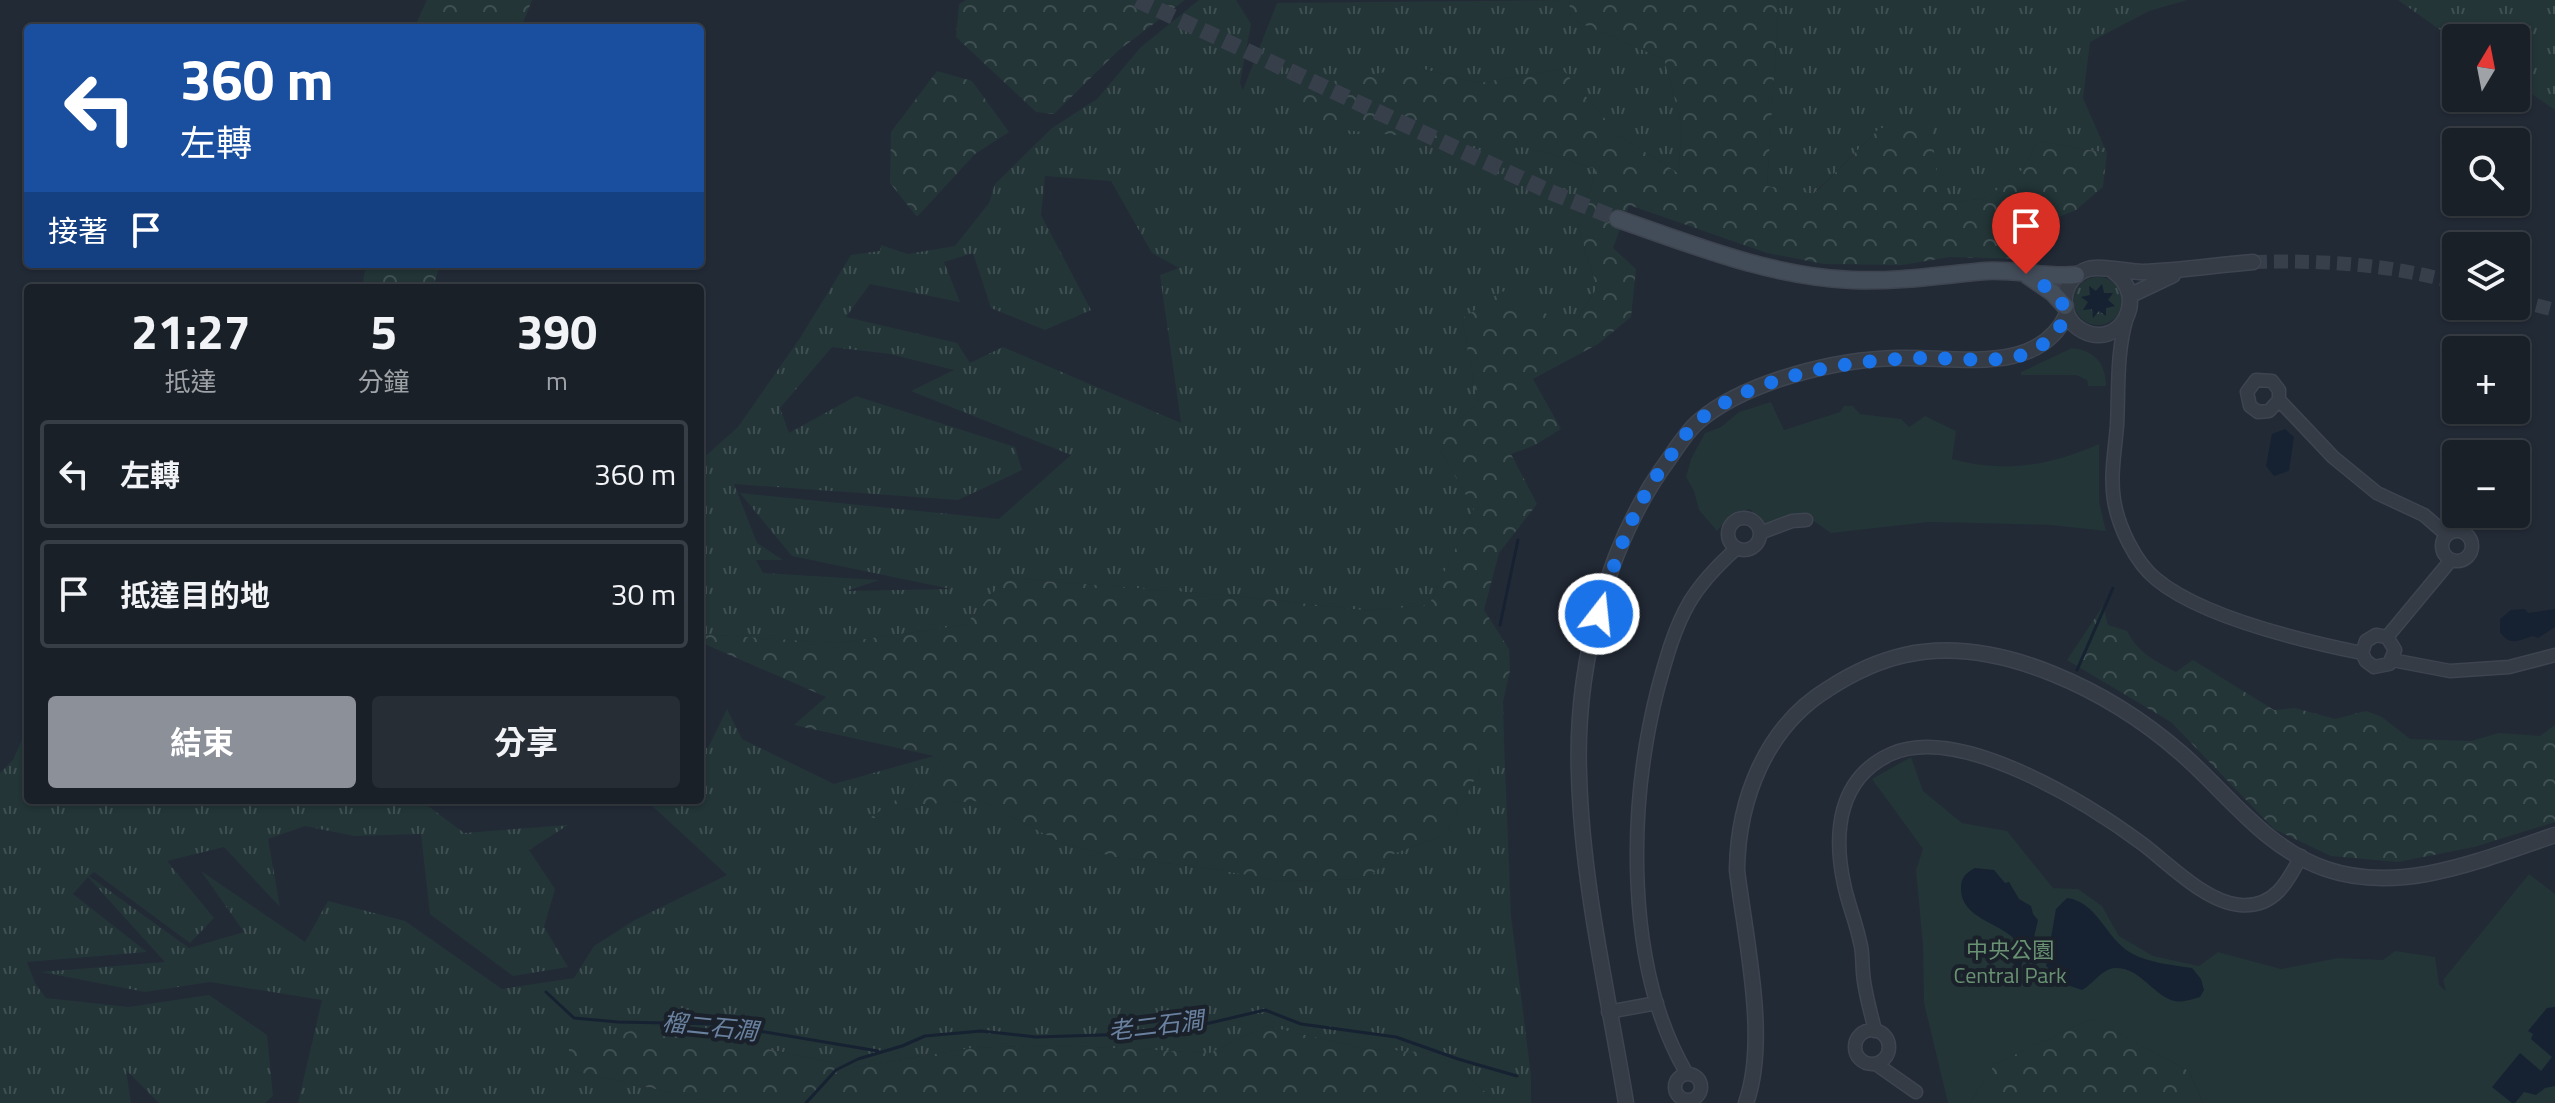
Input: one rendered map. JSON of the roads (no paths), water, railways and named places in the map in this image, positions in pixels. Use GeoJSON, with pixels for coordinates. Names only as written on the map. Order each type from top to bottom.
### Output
{"type":"FeatureCollection","features":[{"type":"Feature","properties":{"kind":"main road"},"geometry":{"type":"LineString","coordinates":[[1618,219],[1762,265],[1825,278],[1911,280],[1985,271],[2076,275]]}},
{"type":"Feature","properties":{"kind":"main road"},"geometry":{"type":"LineString","coordinates":[[2026,274],[2040,283],[2066,310]]}},
{"type":"Feature","properties":{"kind":"street"},"geometry":{"type":"LineString","coordinates":[[2048,341],[2066,310],[2066,291],[2076,275],[2094,267],[2149,272],[2253,262]]}},
{"type":"Feature","properties":{"kind":"street"},"geometry":{"type":"LineString","coordinates":[[2131,295],[2157,281],[2201,267]]}},
{"type":"Feature","properties":{"kind":"street"},"geometry":{"type":"LineString","coordinates":[[2113,271],[2127,285],[2131,295],[2119,353],[2114,501],[2124,531],[2141,564],[2155,579],[2179,595],[2234,618],[2362,653]]}},
{"type":"Feature","properties":{"kind":"street"},"geometry":{"type":"LineString","coordinates":[[2066,310],[2076,326],[2119,353]]}},
{"type":"Feature","properties":{"kind":"street"},"geometry":{"type":"LineString","coordinates":[[1626,1103],[1593,923],[1578,771],[1581,718],[1594,635],[1614,562],[1648,487],[1696,423],[1714,409],[1793,376],[1859,361],[2019,356],[2048,341],[2111,331],[2127,316]]}},
{"type":"Feature","properties":{"kind":"street"},"geometry":{"type":"LineString","coordinates":[[2279,400],[2333,457],[2377,493],[2424,515],[2447,535]]}},
{"type":"Feature","properties":{"kind":"street"},"geometry":{"type":"LineString","coordinates":[[1737,548],[1728,536],[1730,526],[1737,519],[1753,520],[1760,533]]}},
{"type":"Feature","properties":{"kind":"street"},"geometry":{"type":"LineString","coordinates":[[1687,1074],[1657,1003],[1643,932],[1638,821],[1646,745],[1663,670],[1678,624],[1703,582],[1737,548],[1753,547],[1760,533],[1792,521],[1806,520]]}},
{"type":"Feature","properties":{"kind":"street"},"geometry":{"type":"LineString","coordinates":[[2387,637],[2451,560],[2465,558],[2472,546],[2465,533],[2455,531],[2447,535],[2442,548],[2451,560]]}},
{"type":"Feature","properties":{"kind":"street"},"geometry":{"type":"LineString","coordinates":[[2387,637],[2371,637],[2363,645],[2362,653],[2374,667],[2384,666],[2392,660],[2450,671],[2509,667],[2555,655]]}},
{"type":"Feature","properties":{"kind":"street"},"geometry":{"type":"LineString","coordinates":[[2387,637],[2393,645],[2392,660]]}},
{"type":"Feature","properties":{"kind":"street"},"geometry":{"type":"LineString","coordinates":[[1746,1103],[1753,1083],[1755,1026],[1737,851],[1740,824],[1751,785],[1777,738],[1807,703],[1838,682],[1881,661],[1906,654],[1952,651],[1999,657],[2059,677],[2123,710],[2147,727],[2180,752],[2255,826],[2324,868],[2379,880],[2418,876],[2555,835]]}},
{"type":"Feature","properties":{"kind":"street"},"geometry":{"type":"LineString","coordinates":[[1875,1031],[1860,941],[1843,882],[1840,830],[1846,795],[1855,781],[1880,759],[1895,752],[1911,748],[1947,750],[1985,759],[2034,777],[2106,818],[2197,886],[2230,903],[2257,904],[2274,897],[2287,884],[2301,856]]}},
{"type":"Feature","properties":{"kind":"street"},"geometry":{"type":"LineString","coordinates":[[1608,1012],[1657,1003]]}},
{"type":"Feature","properties":{"kind":"street"},"geometry":{"type":"LineString","coordinates":[[1876,1064],[1885,1058],[1889,1044],[1884,1036],[1875,1031],[1860,1036],[1856,1051],[1861,1060],[1876,1064],[1916,1092]]}},
{"type":"Feature","properties":{"kind":"water"},"geometry":{"type":"Polygon","coordinates":[[[2102,284],[2104,293],[2113,293],[2108,300],[2115,306],[2106,308],[2106,316],[2099,311],[2093,318],[2092,309],[2083,310],[2088,302],[2081,297],[2090,295],[2089,286],[2096,291],[2102,284]]]}},
{"type":"Feature","properties":{"kind":"water"},"geometry":{"type":"Polygon","coordinates":[[[2285,429],[2294,437],[2289,471],[2274,476],[2266,466],[2272,434],[2285,429]]]}},
{"type":"Feature","properties":{"kind":"water"},"geometry":{"type":"Polygon","coordinates":[[[2525,609],[2528,613],[2555,609],[2555,627],[2538,638],[2507,640],[2500,632],[2500,619],[2511,610],[2525,609]]]}},
{"type":"Feature","properties":{"kind":"water"},"geometry":{"type":"Polygon","coordinates":[[[1975,868],[1994,870],[2005,883],[2009,882],[2019,899],[2031,906],[2038,920],[2031,950],[2024,957],[2021,967],[2012,963],[2014,939],[1974,913],[1962,898],[1963,878],[1975,868]]]}},
{"type":"Feature","properties":{"kind":"water"},"geometry":{"type":"Polygon","coordinates":[[[2067,898],[2086,906],[2114,939],[2131,953],[2153,961],[2192,968],[2201,979],[2204,990],[2200,997],[2175,1001],[2139,976],[2114,968],[2105,971],[2082,990],[2070,986],[2046,966],[2056,909],[2067,898]]]}},
{"type":"Feature","properties":{"kind":"water"},"geometry":{"type":"Polygon","coordinates":[[[2555,1007],[2555,1086],[2545,1088],[2536,1095],[2524,1092],[2512,1103],[2492,1087],[2520,1053],[2541,1071],[2552,1057],[2531,1039],[2533,1034],[2528,1031],[2547,1008],[2555,1007]]]}},
{"type":"Feature","properties":{"kind":"waterway"},"geometry":{"type":"LineString","coordinates":[[1500,625],[1518,540]]}},
{"type":"Feature","properties":{"kind":"waterway"},"geometry":{"type":"LineString","coordinates":[[2077,670],[2113,588]]}},
{"type":"Feature","properties":{"kind":"waterway","name":"榴二石澗"},"geometry":{"type":"LineString","coordinates":[[546,992],[574,1018],[717,1024],[878,1051]]}},
{"type":"Feature","properties":{"kind":"waterway","name":"老二石澗"},"geometry":{"type":"LineString","coordinates":[[806,1103],[836,1070],[858,1059],[925,1036],[981,1031],[1036,1037],[1135,1034],[1197,1026],[1265,1010],[1301,1024],[1396,1037],[1517,1076]]}},
{"type":"Feature","properties":{"kind":"tunnel"},"geometry":{"type":"LineString","coordinates":[[1137,0],[1548,191],[1618,219]]}},
{"type":"Feature","properties":{"kind":"tunnel"},"geometry":{"type":"LineString","coordinates":[[2253,262],[2355,265],[2406,271],[2442,280]]}},
{"type":"Feature","properties":{"kind":"tunnel"},"geometry":{"type":"LineString","coordinates":[[2530,304],[2555,310]]}},
{"type":"Feature","properties":{"kind":"park label","name":"中央公園 Central Park"},"geometry":{"type":"Point","coordinates":[2010,962]}}]}
